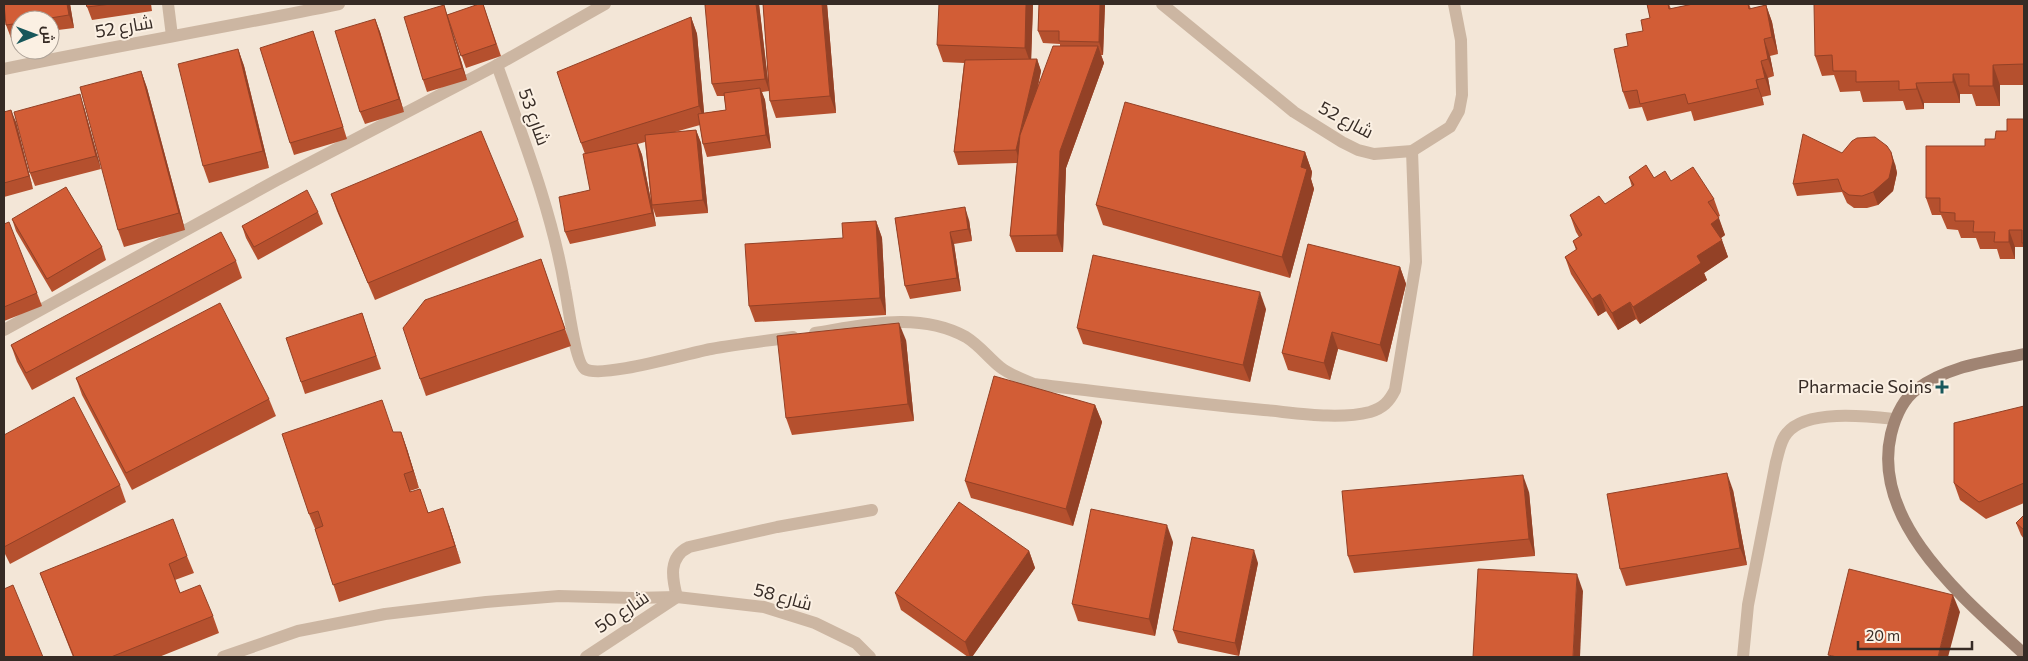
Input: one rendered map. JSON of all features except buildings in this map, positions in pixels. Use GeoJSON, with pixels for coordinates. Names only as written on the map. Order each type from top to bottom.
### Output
{"type":"FeatureCollection","features":[{"type":"Feature","properties":{"kind":"street"},"geometry":{"type":"LineString","coordinates":[[168,4],[172,36]]}},
{"type":"Feature","properties":{"kind":"street","name":"شارع 52"},"geometry":{"type":"LineString","coordinates":[[4,69],[172,36],[290,9],[340,4]]}},
{"type":"Feature","properties":{"kind":"street"},"geometry":{"type":"LineString","coordinates":[[4,330],[277,180],[497,65],[605,4]]}},
{"type":"Feature","properties":{"kind":"street","name":"شارع 52"},"geometry":{"type":"LineString","coordinates":[[1162,4],[1294,112],[1342,142],[1358,150],[1374,154],[1412,151],[1450,127],[1460,111],[1462,95],[1461,40],[1454,4]]}},
{"type":"Feature","properties":{"kind":"street","name":"شارع 53"},"geometry":{"type":"LineString","coordinates":[[497,65],[539,181],[562,270],[579,359],[581,365],[590,371],[627,368],[709,349],[886,321],[914,322],[940,327],[965,337],[984,350],[999,366],[1012,376],[1034,384],[1194,404],[1355,415],[1382,407],[1389,402],[1395,390],[1416,262],[1412,151]]}},
{"type":"Feature","properties":{"kind":"street"},"geometry":{"type":"LineString","coordinates":[[2024,354],[1952,370],[1916,390],[1895,419],[1889,444],[1889,472],[1897,507],[1924,554],[1975,609],[2024,654]]}},
{"type":"Feature","properties":{"kind":"street"},"geometry":{"type":"LineString","coordinates":[[1743,657],[1748,605],[1769,500],[1781,443],[1788,432],[1799,423],[1819,418],[1850,416],[1895,419]]}},
{"type":"Feature","properties":{"kind":"street"},"geometry":{"type":"LineString","coordinates":[[676,597],[672,576],[673,566],[679,554],[689,547],[777,527],[872,510]]}},
{"type":"Feature","properties":{"kind":"street","name":"شارع 58"},"geometry":{"type":"LineString","coordinates":[[223,657],[298,632],[385,614],[486,602],[559,596],[676,597],[764,607],[815,624],[856,643],[870,657]]}},
{"type":"Feature","properties":{"kind":"street","name":"شارع 50"},"geometry":{"type":"LineString","coordinates":[[586,657],[676,597]]}},
{"type":"Feature","properties":{"kind":"place","name":"Pharmacie Soins"},"geometry":{"type":"Point","coordinates":[1942,387]}}]}
